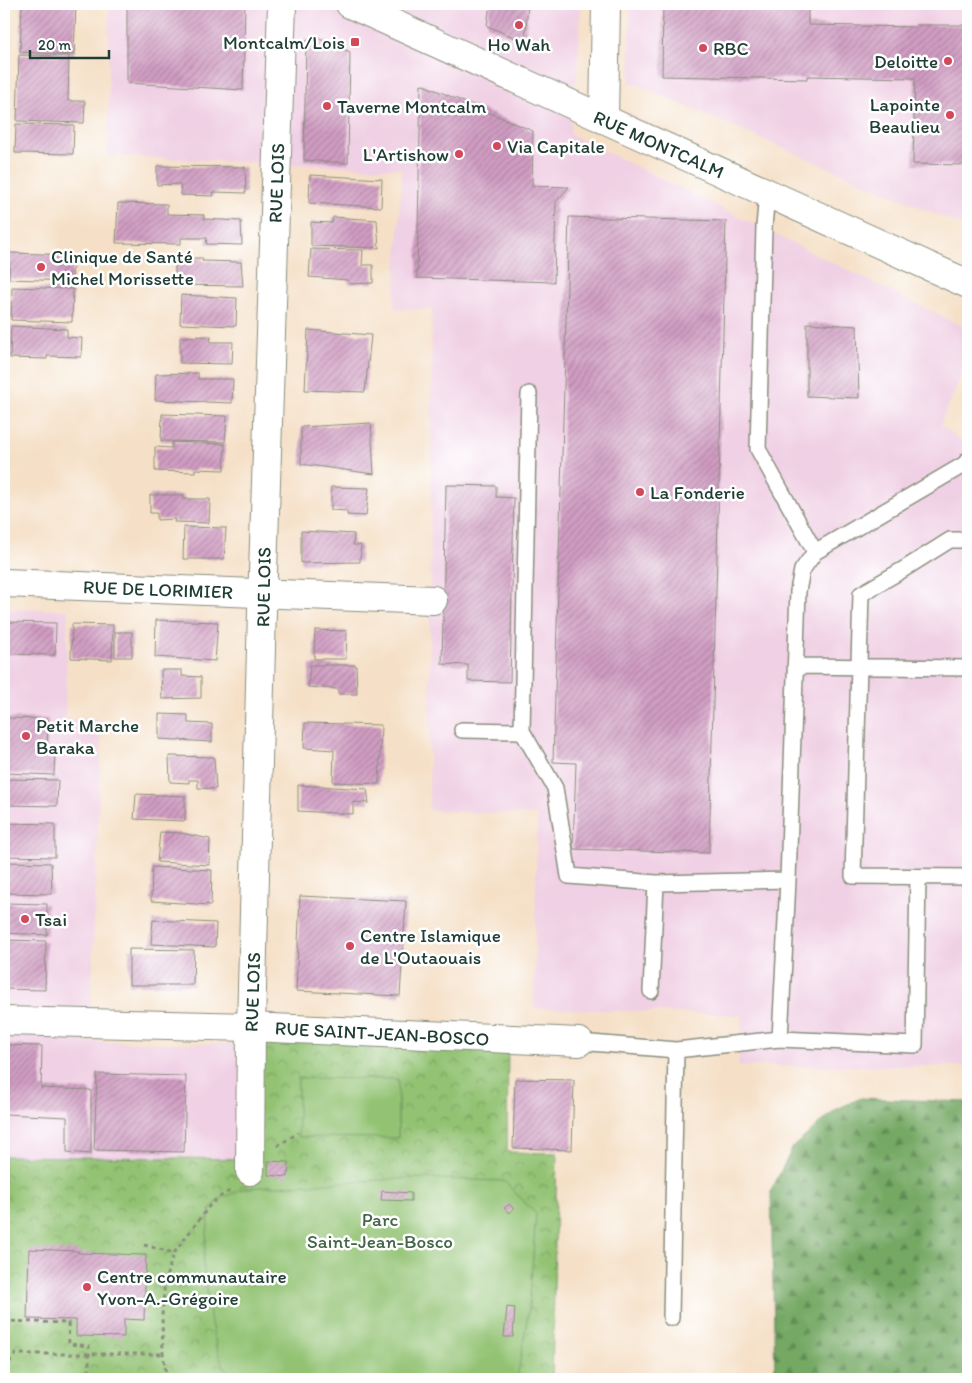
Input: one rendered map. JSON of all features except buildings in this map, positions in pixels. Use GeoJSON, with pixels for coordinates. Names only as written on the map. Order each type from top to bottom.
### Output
{"type":"FeatureCollection","features":[{"type":"Feature","properties":{"kind":"street","name":"RUE LOIS"},"geometry":{"type":"LineString","coordinates":[[250,1171],[251,1027],[282,4]]}},
{"type":"Feature","properties":{"kind":"street","name":"RUE MONTCALM"},"geometry":{"type":"LineString","coordinates":[[350,4],[968,284]]}},
{"type":"Feature","properties":{"kind":"street"},"geometry":{"type":"LineString","coordinates":[[604,119],[606,4]]}},
{"type":"Feature","properties":{"kind":"street","name":"RUE DE LORIMIER"},"geometry":{"type":"LineString","coordinates":[[4,583],[433,600]]}},
{"type":"Feature","properties":{"kind":"street","name":"RUE SAINT-JEAN-BOSCO"},"geometry":{"type":"LineString","coordinates":[[4,1021],[251,1027],[579,1042]]}},
{"type":"Feature","properties":{"kind":"lane"},"geometry":{"type":"LineString","coordinates":[[767,193],[764,228],[758,449],[814,552]]}},
{"type":"Feature","properties":{"kind":"lane"},"geometry":{"type":"LineString","coordinates":[[529,394],[522,732],[555,788],[568,876],[656,883],[788,880]]}},
{"type":"Feature","properties":{"kind":"lane"},"geometry":{"type":"LineString","coordinates":[[780,1038],[788,880],[798,591],[802,570],[814,552],[967,463]]}},
{"type":"Feature","properties":{"kind":"lane"},"geometry":{"type":"LineString","coordinates":[[968,540],[950,540],[861,594],[853,876],[968,877]]}},
{"type":"Feature","properties":{"kind":"lane"},"geometry":{"type":"LineString","coordinates":[[795,666],[968,668]]}},
{"type":"Feature","properties":{"kind":"lane"},"geometry":{"type":"LineString","coordinates":[[462,730],[522,732]]}},
{"type":"Feature","properties":{"kind":"lane"},"geometry":{"type":"LineString","coordinates":[[579,1042],[676,1050],[780,1038],[915,1045],[918,877]]}},
{"type":"Feature","properties":{"kind":"lane"},"geometry":{"type":"LineString","coordinates":[[651,991],[656,883]]}},
{"type":"Feature","properties":{"kind":"lane"},"geometry":{"type":"LineString","coordinates":[[671,1318],[676,1050]]}},
{"type":"Feature","properties":{"kind":"path"},"geometry":{"type":"LineString","coordinates":[[167,1379],[163,1354],[162,1296],[174,1253],[210,1205],[242,1184],[250,1171]]}},
{"type":"Feature","properties":{"kind":"path"},"geometry":{"type":"LineString","coordinates":[[144,1245],[174,1253]]}},
{"type":"Feature","properties":{"kind":"path"},"geometry":{"type":"LineString","coordinates":[[4,1321],[68,1323],[69,1344],[89,1346],[89,1379]]}},
{"type":"Feature","properties":{"kind":"path"},"geometry":{"type":"LineString","coordinates":[[4,1369],[16,1354],[163,1354]]}},
{"type":"Feature","properties":{"kind":"shaded area"},"geometry":{"type":"Polygon","coordinates":[[[109,4],[581,4],[578,60],[570,134],[968,329],[968,361],[940,424],[968,447],[968,1066],[738,1066],[743,1015],[534,1008],[537,815],[429,810],[432,309],[394,309],[402,169],[108,156],[109,4]]]}},
{"type":"Feature","properties":{"kind":"shaded area"},"geometry":{"type":"Polygon","coordinates":[[[630,4],[968,4],[968,228],[630,82],[630,4]]]}},
{"type":"Feature","properties":{"kind":"shaded area"},"geometry":{"type":"Polygon","coordinates":[[[4,609],[68,610],[65,719],[102,720],[91,1003],[87,1042],[251,1044],[250,1159],[4,1156],[4,609]]]}},
{"type":"Feature","properties":{"kind":"green space","name":"Parc Saint-Jean-Bosco"},"geometry":{"type":"Polygon","coordinates":[[[251,1027],[508,1039],[507,1152],[557,1153],[552,1379],[4,1379],[4,1156],[249,1159],[251,1027]]]}},
{"type":"Feature","properties":{"kind":"green space"},"geometry":{"type":"Polygon","coordinates":[[[298,1078],[398,1079],[398,1138],[298,1137],[298,1078]]]}},
{"type":"Feature","properties":{"kind":"green space"},"geometry":{"type":"Polygon","coordinates":[[[861,1098],[967,1102],[968,1379],[775,1379],[771,1191],[793,1147],[837,1109],[861,1098]]]}},
{"type":"Feature","properties":{"kind":"green space"},"geometry":{"type":"Polygon","coordinates":[[[413,1178],[504,1181],[536,1214],[529,1309],[517,1379],[230,1379],[218,1353],[211,1323],[203,1262],[210,1211],[218,1200],[245,1188],[413,1178]]]}},
{"type":"Feature","properties":{"kind":"place","name":"Ho Wah"},"geometry":{"type":"Point","coordinates":[519,25]}},
{"type":"Feature","properties":{"kind":"place","name":"Montcalm/Lois"},"geometry":{"type":"Point","coordinates":[355,42]}},
{"type":"Feature","properties":{"kind":"place","name":"RBC"},"geometry":{"type":"Point","coordinates":[703,48]}},
{"type":"Feature","properties":{"kind":"place","name":"Deloitte"},"geometry":{"type":"Point","coordinates":[948,61]}},
{"type":"Feature","properties":{"kind":"place","name":"Taverne Montcalm"},"geometry":{"type":"Point","coordinates":[327,106]}},
{"type":"Feature","properties":{"kind":"place","name":"Lapointe Beaulieu"},"geometry":{"type":"Point","coordinates":[950,115]}},
{"type":"Feature","properties":{"kind":"place","name":"Via Capitale"},"geometry":{"type":"Point","coordinates":[497,146]}},
{"type":"Feature","properties":{"kind":"place","name":"L'Artishow"},"geometry":{"type":"Point","coordinates":[459,154]}},
{"type":"Feature","properties":{"kind":"place","name":"Clinique de Santé Michel Morissette"},"geometry":{"type":"Point","coordinates":[41,267]}},
{"type":"Feature","properties":{"kind":"place","name":"La Fonderie"},"geometry":{"type":"Point","coordinates":[640,492]}},
{"type":"Feature","properties":{"kind":"place","name":"Petit Marche Baraka"},"geometry":{"type":"Point","coordinates":[26,736]}},
{"type":"Feature","properties":{"kind":"place","name":"Tsai"},"geometry":{"type":"Point","coordinates":[25,919]}},
{"type":"Feature","properties":{"kind":"place","name":"Centre Islamique de L'Outaouais"},"geometry":{"type":"Point","coordinates":[350,946]}},
{"type":"Feature","properties":{"kind":"place","name":"Centre communautaire Yvon-A.-Grégoire"},"geometry":{"type":"Point","coordinates":[87,1287]}}]}
